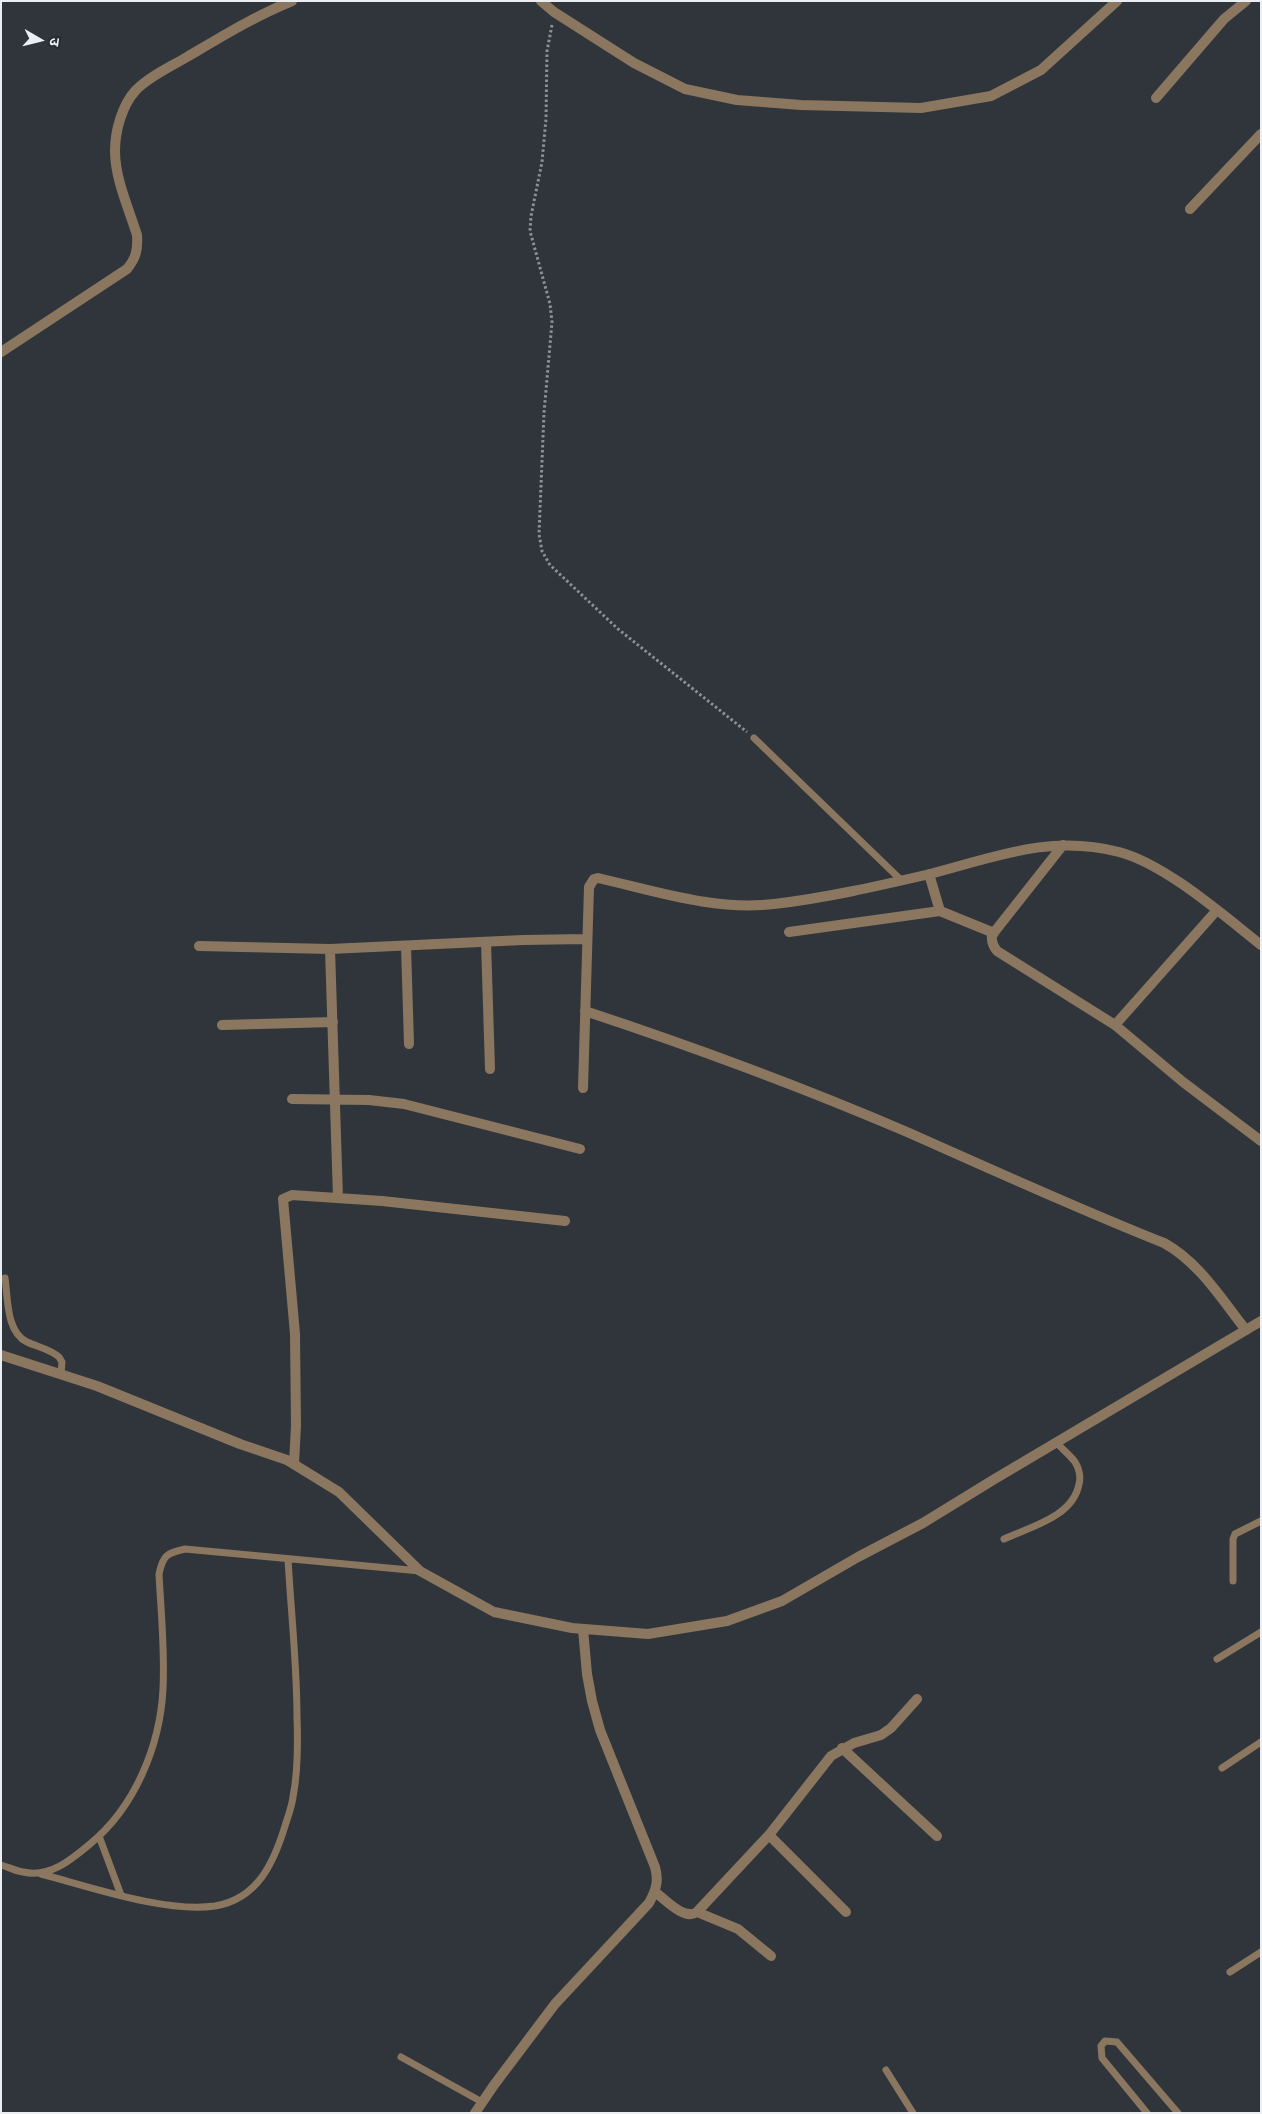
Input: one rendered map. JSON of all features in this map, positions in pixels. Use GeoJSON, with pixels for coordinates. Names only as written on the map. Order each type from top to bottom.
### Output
{"type":"FeatureCollection","features":[{"type":"Feature","properties":{"kind":"street"},"geometry":{"type":"LineString","coordinates":[[1,352],[127,269],[134,260],[138,247],[137,236],[116,168],[115,150],[118,128],[125,107],[136,91],[153,77],[256,16],[292,1]]}},
{"type":"Feature","properties":{"kind":"street"},"geometry":{"type":"LineString","coordinates":[[541,1],[554,12],[634,64],[685,89],[746,101],[801,105],[920,108],[991,96],[1041,70],[1117,1]]}},
{"type":"Feature","properties":{"kind":"street"},"geometry":{"type":"LineString","coordinates":[[1156,98],[1224,19],[1246,1]]}},
{"type":"Feature","properties":{"kind":"street"},"geometry":{"type":"LineString","coordinates":[[1190,209],[1261,134]]}},
{"type":"Feature","properties":{"kind":"street"},"geometry":{"type":"LineString","coordinates":[[1063,845],[994,933],[991,941],[997,951],[1115,1025],[1183,1082],[1261,1141]]}},
{"type":"Feature","properties":{"kind":"street"},"geometry":{"type":"LineString","coordinates":[[583,1088],[589,887],[594,879],[598,878],[692,900],[736,905],[771,904],[820,898],[929,874],[1035,847],[1063,845],[1118,852],[1148,863],[1217,910],[1261,945]]}},
{"type":"Feature","properties":{"kind":"street"},"geometry":{"type":"LineString","coordinates":[[929,874],[940,911]]}},
{"type":"Feature","properties":{"kind":"street"},"geometry":{"type":"LineString","coordinates":[[1115,1025],[1217,910]]}},
{"type":"Feature","properties":{"kind":"street"},"geometry":{"type":"LineString","coordinates":[[789,932],[940,911],[994,933]]}},
{"type":"Feature","properties":{"kind":"street"},"geometry":{"type":"LineString","coordinates":[[198,946],[330,949],[588,939]]}},
{"type":"Feature","properties":{"kind":"street"},"geometry":{"type":"LineString","coordinates":[[486,942],[490,1069]]}},
{"type":"Feature","properties":{"kind":"street"},"geometry":{"type":"LineString","coordinates":[[406,946],[409,1044]]}},
{"type":"Feature","properties":{"kind":"street"},"geometry":{"type":"LineString","coordinates":[[330,949],[338,1198]]}},
{"type":"Feature","properties":{"kind":"street"},"geometry":{"type":"LineString","coordinates":[[585,1012],[711,1054],[906,1132],[1026,1186],[1164,1243],[1177,1250],[1190,1262],[1246,1330]]}},
{"type":"Feature","properties":{"kind":"street"},"geometry":{"type":"LineString","coordinates":[[222,1025],[333,1022]]}},
{"type":"Feature","properties":{"kind":"street"},"geometry":{"type":"LineString","coordinates":[[292,1100],[335,1098],[404,1104],[580,1149]]}},
{"type":"Feature","properties":{"kind":"street"},"geometry":{"type":"LineString","coordinates":[[294,1464],[296,1425],[295,1334],[283,1199],[292,1195],[338,1198],[565,1221]]}},
{"type":"Feature","properties":{"kind":"street"},"geometry":{"type":"LineString","coordinates":[[1,1356],[61,1374],[240,1444],[287,1460],[340,1492],[420,1571],[494,1612],[584,1629],[648,1634],[727,1621],[782,1602],[858,1557],[923,1523],[1261,1321]]}},
{"type":"Feature","properties":{"kind":"street"},"geometry":{"type":"LineString","coordinates":[[475,2113],[555,2004],[649,1903],[655,1892],[658,1878],[655,1867],[600,1730],[592,1701],[587,1674],[584,1629]]}},
{"type":"Feature","properties":{"kind":"street"},"geometry":{"type":"LineString","coordinates":[[655,1892],[685,1914],[694,1915],[768,1834],[832,1756],[842,1748],[881,1734],[891,1728],[918,1699]]}},
{"type":"Feature","properties":{"kind":"street"},"geometry":{"type":"LineString","coordinates":[[842,1748],[937,1836]]}},
{"type":"Feature","properties":{"kind":"street"},"geometry":{"type":"LineString","coordinates":[[768,1834],[846,1912]]}},
{"type":"Feature","properties":{"kind":"street"},"geometry":{"type":"LineString","coordinates":[[697,1912],[738,1930],[771,1956]]}},
{"type":"Feature","properties":{"kind":"lane"},"geometry":{"type":"LineString","coordinates":[[754,738],[901,880]]}},
{"type":"Feature","properties":{"kind":"lane"},"geometry":{"type":"LineString","coordinates":[[5,1278],[12,1322],[16,1333],[25,1340],[59,1356],[62,1362],[61,1374]]}},
{"type":"Feature","properties":{"kind":"lane"},"geometry":{"type":"LineString","coordinates":[[1004,1539],[1063,1510],[1072,1502],[1078,1492],[1080,1478],[1076,1463],[1056,1442]]}},
{"type":"Feature","properties":{"kind":"lane"},"geometry":{"type":"LineString","coordinates":[[1233,1581],[1233,1539],[1235,1534],[1261,1521]]}},
{"type":"Feature","properties":{"kind":"lane"},"geometry":{"type":"LineString","coordinates":[[39,1874],[55,1869],[73,1858],[99,1836],[122,1810],[142,1776],[155,1737],[163,1690],[159,1574],[162,1561],[170,1552],[185,1549],[420,1571]]}},
{"type":"Feature","properties":{"kind":"lane"},"geometry":{"type":"LineString","coordinates":[[1,1865],[158,1904],[189,1907],[216,1906],[241,1896],[259,1882],[275,1857],[293,1797],[298,1748],[297,1684],[288,1559]]}},
{"type":"Feature","properties":{"kind":"lane"},"geometry":{"type":"LineString","coordinates":[[1217,1659],[1261,1632]]}},
{"type":"Feature","properties":{"kind":"lane"},"geometry":{"type":"LineString","coordinates":[[1222,1768],[1261,1742]]}},
{"type":"Feature","properties":{"kind":"lane"},"geometry":{"type":"LineString","coordinates":[[99,1836],[122,1895]]}},
{"type":"Feature","properties":{"kind":"lane"},"geometry":{"type":"LineString","coordinates":[[1230,1972],[1261,1952]]}},
{"type":"Feature","properties":{"kind":"lane"},"geometry":{"type":"LineString","coordinates":[[1148,2113],[1102,2058],[1101,2046],[1106,2042],[1117,2042],[1178,2113]]}},
{"type":"Feature","properties":{"kind":"lane"},"geometry":{"type":"LineString","coordinates":[[401,2057],[482,2102]]}},
{"type":"Feature","properties":{"kind":"lane"},"geometry":{"type":"LineString","coordinates":[[886,2070],[913,2113]]}},
{"type":"Feature","properties":{"kind":"path"},"geometry":{"type":"LineString","coordinates":[[554,12],[547,51],[547,93],[542,162],[531,216],[530,231],[550,304],[552,322],[544,413],[539,534],[542,551],[550,565],[618,629],[754,738]]}}]}
